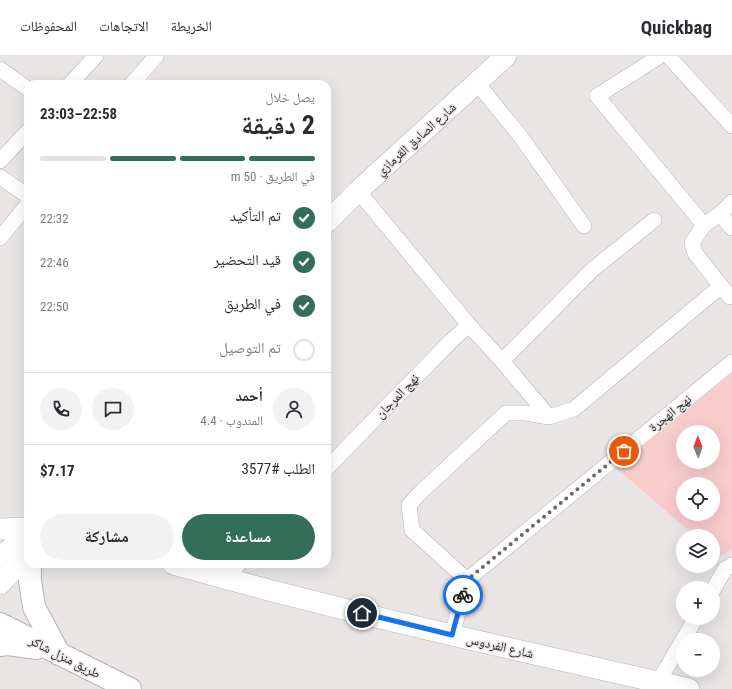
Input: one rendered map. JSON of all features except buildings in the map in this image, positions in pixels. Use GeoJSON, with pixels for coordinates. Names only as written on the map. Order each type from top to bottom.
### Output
{"type":"FeatureCollection","features":[{"type":"Feature","properties":{"kind":"main road"},"geometry":{"type":"LineString","coordinates":[[30,568],[30,581],[34,607],[55,652]]}},
{"type":"Feature","properties":{"kind":"main road","name":"طريق منزل شاكر"},"geometry":{"type":"LineString","coordinates":[[0,624],[130,689]]}},
{"type":"Feature","properties":{"kind":"main road"},"geometry":{"type":"LineString","coordinates":[[0,645],[8,644],[55,652]]}},
{"type":"Feature","properties":{"kind":"street"},"geometry":{"type":"LineString","coordinates":[[74,80],[96,56]]}},
{"type":"Feature","properties":{"kind":"street"},"geometry":{"type":"LineString","coordinates":[[135,80],[156,56]]}},
{"type":"Feature","properties":{"kind":"street"},"geometry":{"type":"LineString","coordinates":[[704,225],[597,96],[664,57],[732,126]]}},
{"type":"Feature","properties":{"kind":"street","name":"شارع الصادق القرمازي"},"geometry":{"type":"LineString","coordinates":[[331,218],[358,191],[477,83],[496,59]]}},
{"type":"Feature","properties":{"kind":"street"},"geometry":{"type":"LineString","coordinates":[[0,69],[24,86]]}},
{"type":"Feature","properties":{"kind":"street"},"geometry":{"type":"LineString","coordinates":[[477,83],[521,137],[584,226]]}},
{"type":"Feature","properties":{"kind":"street"},"geometry":{"type":"LineString","coordinates":[[0,162],[24,135]]}},
{"type":"Feature","properties":{"kind":"street"},"geometry":{"type":"LineString","coordinates":[[0,177],[24,193]]}},
{"type":"Feature","properties":{"kind":"street"},"geometry":{"type":"LineString","coordinates":[[358,191],[468,325],[502,361],[549,417]]}},
{"type":"Feature","properties":{"kind":"street"},"geometry":{"type":"LineString","coordinates":[[452,635],[467,580],[412,530],[409,505],[506,413],[526,413],[549,417],[574,409],[727,291],[695,253],[692,243],[704,225],[720,214],[732,202]]}},
{"type":"Feature","properties":{"kind":"street"},"geometry":{"type":"LineString","coordinates":[[0,238],[24,209]]}},
{"type":"Feature","properties":{"kind":"street"},"geometry":{"type":"LineString","coordinates":[[720,214],[732,228]]}},
{"type":"Feature","properties":{"kind":"street"},"geometry":{"type":"LineString","coordinates":[[502,361],[592,270],[654,220]]}},
{"type":"Feature","properties":{"kind":"street","name":"نهج المرجان"},"geometry":{"type":"LineString","coordinates":[[331,464],[468,325]]}},
{"type":"Feature","properties":{"kind":"street","name":"نهج الهجرة"},"geometry":{"type":"LineString","coordinates":[[467,580],[732,362]]}},
{"type":"Feature","properties":{"kind":"street"},"geometry":{"type":"LineString","coordinates":[[0,529],[24,528]]}},
{"type":"Feature","properties":{"kind":"street"},"geometry":{"type":"LineString","coordinates":[[0,556],[14,546],[24,542]]}},
{"type":"Feature","properties":{"kind":"street"},"geometry":{"type":"LineString","coordinates":[[0,584],[24,558]]}},
{"type":"Feature","properties":{"kind":"street"},"geometry":{"type":"LineString","coordinates":[[719,581],[726,569],[732,565]]}},
{"type":"Feature","properties":{"kind":"street","name":"شارع الفردوس"},"geometry":{"type":"LineString","coordinates":[[207,568],[232,571],[452,635],[689,689]]}},
{"type":"Feature","properties":{"kind":"street"},"geometry":{"type":"LineString","coordinates":[[658,682],[676,652]]}},
{"type":"Feature","properties":{"kind":"shaded area"},"geometry":{"type":"Polygon","coordinates":[[[732,373],[732,549],[720,556],[720,529],[687,529],[678,521],[720,521],[720,477],[676,477],[676,520],[616,468],[732,373]]]}},
{"type":"Feature","properties":{"kind":"way so far"},"geometry":{"type":"LineString","coordinates":[[463,595],[467,580],[624,451]]}},
{"type":"Feature","properties":{"kind":"route"},"geometry":{"type":"LineString","coordinates":[[362,613],[452,635],[463,595]]}}]}
